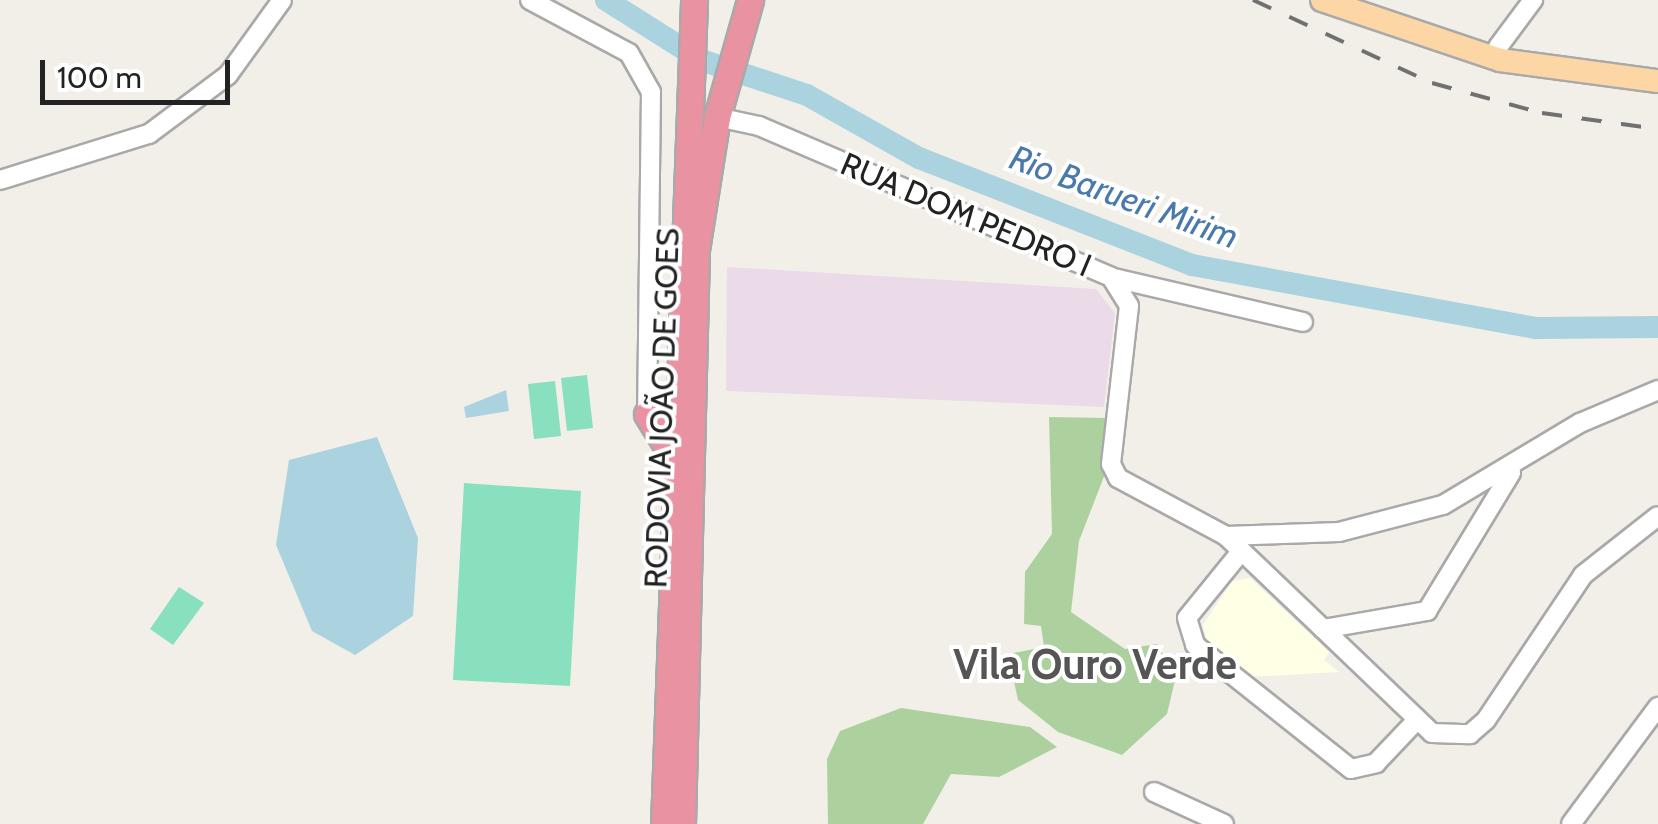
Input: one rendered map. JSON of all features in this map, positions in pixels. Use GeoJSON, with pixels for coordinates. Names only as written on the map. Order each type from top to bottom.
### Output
{"type":"FeatureCollection","features":[{"type":"Feature","properties":{"kind":"highway","name":"RODOVIA JOÃO DE GOES"},"geometry":{"type":"LineString","coordinates":[[682,824],[696,250],[719,106],[750,0]]}},
{"type":"Feature","properties":{"kind":"highway","name":"RODOVIA JOÃO DE GOES"},"geometry":{"type":"LineString","coordinates":[[664,824],[672,408],[693,13]]}},
{"type":"Feature","properties":{"kind":"highway"},"geometry":{"type":"LineString","coordinates":[[688,90],[719,106]]}},
{"type":"Feature","properties":{"kind":"highway"},"geometry":{"type":"LineString","coordinates":[[647,407],[672,408]]}},
{"type":"Feature","properties":{"kind":"highway"},"geometry":{"type":"LineString","coordinates":[[647,407],[673,456]]}},
{"type":"Feature","properties":{"kind":"main road"},"geometry":{"type":"LineString","coordinates":[[1322,0],[1408,33],[1500,60],[1658,81]]}},
{"type":"Feature","properties":{"kind":"main road"},"geometry":{"type":"LineString","coordinates":[[1358,0],[1498,46]]}},
{"type":"Feature","properties":{"kind":"main road"},"geometry":{"type":"LineString","coordinates":[[1408,33],[1658,68]]}},
{"type":"Feature","properties":{"kind":"street"},"geometry":{"type":"LineString","coordinates":[[0,180],[149,134],[228,76],[282,0]]}},
{"type":"Feature","properties":{"kind":"street"},"geometry":{"type":"LineString","coordinates":[[530,0],[628,53],[651,92],[647,407]]}},
{"type":"Feature","properties":{"kind":"street"},"geometry":{"type":"LineString","coordinates":[[1498,46],[1533,0]]}},
{"type":"Feature","properties":{"kind":"street","name":"RUA DOM PEDRO I"},"geometry":{"type":"LineString","coordinates":[[719,106],[1112,277],[1129,306],[1111,464],[1150,502],[1226,536]]}},
{"type":"Feature","properties":{"kind":"street"},"geometry":{"type":"LineString","coordinates":[[1112,277],[1303,322]]}},
{"type":"Feature","properties":{"kind":"street"},"geometry":{"type":"LineString","coordinates":[[1324,630],[1427,611],[1526,453],[1658,390]]}},
{"type":"Feature","properties":{"kind":"street"},"geometry":{"type":"LineString","coordinates":[[1226,536],[1358,528],[1444,505],[1510,473]]}},
{"type":"Feature","properties":{"kind":"street"},"geometry":{"type":"LineString","coordinates":[[1226,536],[1238,554],[1324,630],[1413,724],[1470,734],[1583,575],[1658,516]]}},
{"type":"Feature","properties":{"kind":"street"},"geometry":{"type":"LineString","coordinates":[[1238,554],[1187,618],[1195,645],[1352,769],[1376,762],[1413,724]]}},
{"type":"Feature","properties":{"kind":"street"},"geometry":{"type":"LineString","coordinates":[[1570,824],[1658,706]]}},
{"type":"Feature","properties":{"kind":"street"},"geometry":{"type":"LineString","coordinates":[[1154,792],[1224,824]]}},
{"type":"Feature","properties":{"kind":"shaded area"},"geometry":{"type":"Polygon","coordinates":[[[727,267],[1096,289],[1115,313],[1104,407],[726,391],[727,267]]]}},
{"type":"Feature","properties":{"kind":"shaded area"},"geometry":{"type":"Polygon","coordinates":[[[1250,578],[1329,652],[1324,660],[1339,672],[1247,677],[1208,646],[1203,625],[1232,581],[1250,578]]]}},
{"type":"Feature","properties":{"kind":"green space"},"geometry":{"type":"Polygon","coordinates":[[[587,375],[593,428],[567,431],[561,378],[587,375]]]}},
{"type":"Feature","properties":{"kind":"green space"},"geometry":{"type":"Polygon","coordinates":[[[555,381],[561,436],[534,439],[528,384],[555,381]]]}},
{"type":"Feature","properties":{"kind":"green space"},"geometry":{"type":"Polygon","coordinates":[[[1049,417],[1107,418],[1105,474],[1079,541],[1071,612],[1125,649],[1157,644],[1176,676],[1167,714],[1122,755],[1058,732],[1018,700],[1008,654],[1044,647],[1041,626],[1024,624],[1025,572],[1052,534],[1049,417]]]}},
{"type":"Feature","properties":{"kind":"green space"},"geometry":{"type":"Polygon","coordinates":[[[464,483],[581,491],[570,686],[453,680],[464,483]]]}},
{"type":"Feature","properties":{"kind":"green space"},"geometry":{"type":"Polygon","coordinates":[[[179,587],[204,603],[173,645],[150,629],[179,587]]]}},
{"type":"Feature","properties":{"kind":"green space"},"geometry":{"type":"Polygon","coordinates":[[[901,708],[1030,727],[1057,747],[999,777],[951,774],[923,824],[828,824],[827,759],[840,731],[901,708]]]}},
{"type":"Feature","properties":{"kind":"water"},"geometry":{"type":"Polygon","coordinates":[[[506,390],[509,411],[466,418],[464,407],[506,390]]]}},
{"type":"Feature","properties":{"kind":"water"},"geometry":{"type":"Polygon","coordinates":[[[377,437],[418,538],[413,616],[355,655],[312,631],[276,545],[289,460],[377,437]]]}},
{"type":"Feature","properties":{"kind":"waterway","name":"Rio Barueri Mirim"},"geometry":{"type":"LineString","coordinates":[[606,0],[701,60],[807,95],[919,158],[1192,265],[1536,328],[1658,327]]}},
{"type":"Feature","properties":{"kind":"railway"},"geometry":{"type":"LineString","coordinates":[[1253,0],[1432,83],[1542,113],[1658,129]]}},
{"type":"Feature","properties":{"kind":"district","name":"Vila Ouro Verde"},"geometry":{"type":"Point","coordinates":[1095,664]}}]}
